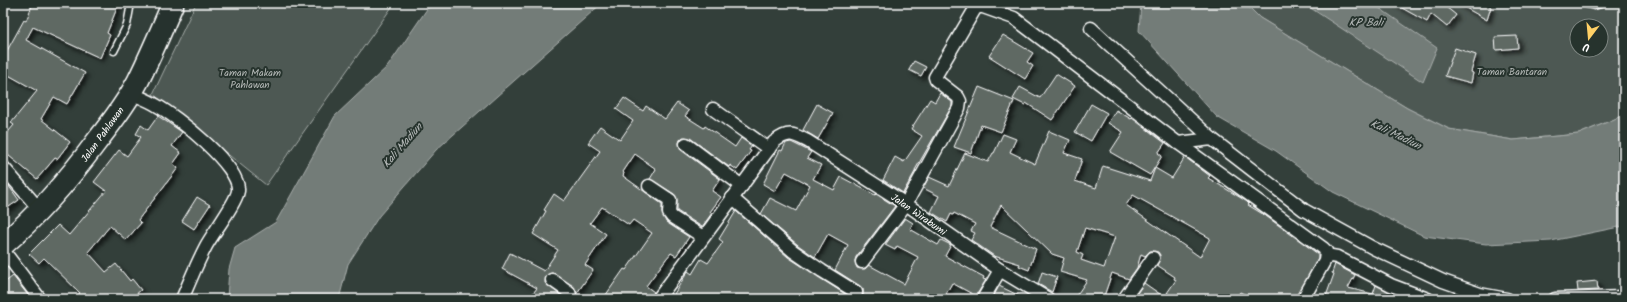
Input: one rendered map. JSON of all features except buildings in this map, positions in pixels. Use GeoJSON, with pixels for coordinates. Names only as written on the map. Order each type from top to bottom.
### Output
{"type":"FeatureCollection","features":[{"type":"Feature","properties":{"kind":"highway","name":"Jalan Pahlawan"},"geometry":{"type":"LineString","coordinates":[[3,245],[40,210],[94,146],[112,122],[138,82],[173,3]]}},
{"type":"Feature","properties":{"kind":"street"},"geometry":{"type":"LineString","coordinates":[[862,262],[906,204],[959,108],[960,101],[958,96],[936,80],[935,77],[975,9],[979,6],[993,9],[1014,18],[1178,143],[1322,248],[1326,255],[1325,260],[1303,299]]}},
{"type":"Feature","properties":{"kind":"street"},"geometry":{"type":"LineString","coordinates":[[1091,28],[1212,139],[1304,210],[1373,248],[1443,281],[1480,294],[1507,299]]}},
{"type":"Feature","properties":{"kind":"street"},"geometry":{"type":"LineString","coordinates":[[131,93],[155,105],[182,123],[211,148],[228,167],[238,186],[238,192],[207,245],[182,299]]}},
{"type":"Feature","properties":{"kind":"street"},"geometry":{"type":"LineString","coordinates":[[658,299],[769,149],[713,109]]}},
{"type":"Feature","properties":{"kind":"street","name":"Jalan Wirabumi"},"geometry":{"type":"LineString","coordinates":[[769,149],[781,136],[789,133],[796,135],[906,204],[1000,270],[1048,299]]}},
{"type":"Feature","properties":{"kind":"street"},"geometry":{"type":"LineString","coordinates":[[1178,143],[1212,139]]}},
{"type":"Feature","properties":{"kind":"street"},"geometry":{"type":"LineString","coordinates":[[686,144],[742,186]]}},
{"type":"Feature","properties":{"kind":"street"},"geometry":{"type":"LineString","coordinates":[[3,167],[40,210]]}},
{"type":"Feature","properties":{"kind":"street"},"geometry":{"type":"LineString","coordinates":[[649,186],[670,200],[669,213],[672,217],[703,237]]}},
{"type":"Feature","properties":{"kind":"street"},"geometry":{"type":"LineString","coordinates":[[732,198],[792,251],[856,292],[854,299]]}},
{"type":"Feature","properties":{"kind":"street"},"geometry":{"type":"LineString","coordinates":[[3,250],[40,299]]}},
{"type":"Feature","properties":{"kind":"street"},"geometry":{"type":"LineString","coordinates":[[1326,255],[1336,257],[1391,285],[1428,299]]}},
{"type":"Feature","properties":{"kind":"street"},"geometry":{"type":"LineString","coordinates":[[1124,299],[1153,258]]}},
{"type":"Feature","properties":{"kind":"street"},"geometry":{"type":"LineString","coordinates":[[983,299],[1000,270]]}},
{"type":"Feature","properties":{"kind":"street"},"geometry":{"type":"LineString","coordinates":[[552,280],[569,292],[571,299]]}},
{"type":"Feature","properties":{"kind":"street"},"geometry":{"type":"LineString","coordinates":[[1555,299],[1624,297]]}},
{"type":"Feature","properties":{"kind":"lane"},"geometry":{"type":"LineString","coordinates":[[114,51],[127,25],[131,3]]}},
{"type":"Feature","properties":{"kind":"lane"},"geometry":{"type":"LineString","coordinates":[[1583,3],[1594,6],[1604,3]]}},
{"type":"Feature","properties":{"kind":"green space","name":"Taman Makam Pahlawan"},"geometry":{"type":"Polygon","coordinates":[[[196,3],[394,4],[266,185],[153,94],[196,3]]]}},
{"type":"Feature","properties":{"kind":"green space","name":"Taman Bantaran"},"geometry":{"type":"Polygon","coordinates":[[[1245,3],[1624,3],[1624,115],[1579,134],[1513,140],[1449,129],[1407,108],[1260,18],[1245,3]]]}},
{"type":"Feature","properties":{"kind":"water","name":"Kali Madiun"},"geometry":{"type":"Polygon","coordinates":[[[435,3],[602,3],[436,150],[379,216],[348,264],[339,299],[227,299],[229,269],[235,248],[276,222],[335,116],[388,66],[427,9],[435,3]]]}},
{"type":"Feature","properties":{"kind":"water","name":"Kali Madiun"},"geometry":{"type":"Polygon","coordinates":[[[1141,3],[1245,3],[1260,18],[1407,108],[1449,129],[1513,140],[1579,134],[1624,115],[1624,226],[1551,241],[1486,244],[1424,236],[1333,192],[1276,151],[1217,117],[1139,31],[1141,3]]]}},
{"type":"Feature","properties":{"kind":"water","name":"KP Bali"},"geometry":{"type":"Polygon","coordinates":[[[1303,3],[1372,3],[1437,48],[1423,82],[1303,3]]]}}]}
